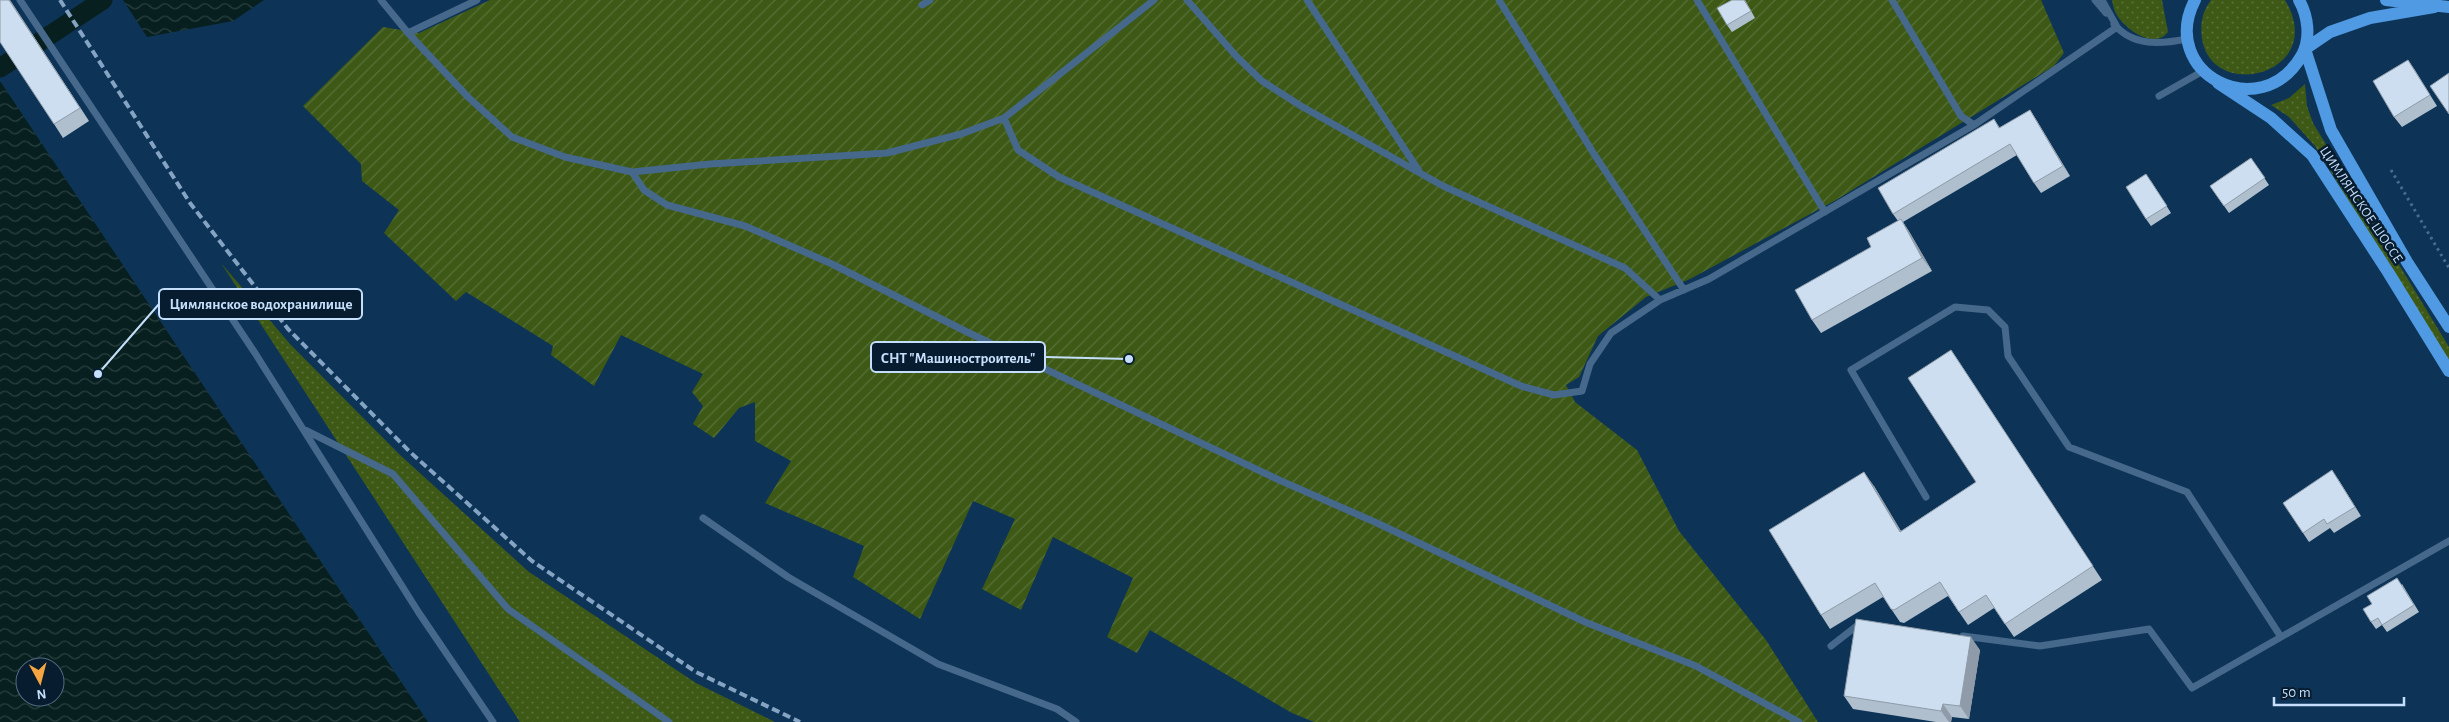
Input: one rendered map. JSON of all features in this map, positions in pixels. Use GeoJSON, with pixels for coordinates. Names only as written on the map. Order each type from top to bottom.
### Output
{"type":"FeatureCollection","features":[{"type":"Feature","properties":{"kind":"main road"},"geometry":{"type":"LineString","coordinates":[[2300,0],[2308,29],[2305,50]]}},
{"type":"Feature","properties":{"kind":"main road"},"geometry":{"type":"LineString","coordinates":[[2386,0],[2433,3],[2449,7]]}},
{"type":"Feature","properties":{"kind":"main road"},"geometry":{"type":"LineString","coordinates":[[2191,3],[2187,24],[2187,39],[2192,55],[2203,71]]}},
{"type":"Feature","properties":{"kind":"main road"},"geometry":{"type":"LineString","coordinates":[[2218,83],[2238,90],[2259,89],[2278,82],[2294,68],[2305,50],[2330,32],[2370,18],[2433,3]]}},
{"type":"Feature","properties":{"kind":"main road","name":"ЦИМЛЯНСКОЕ ШОССЕ"},"geometry":{"type":"LineString","coordinates":[[2305,50],[2331,130],[2408,262],[2449,327]]}},
{"type":"Feature","properties":{"kind":"main road","name":"ЦИМЛЯНСКОЕ ШОССЕ"},"geometry":{"type":"LineString","coordinates":[[2203,71],[2271,118],[2312,155],[2388,272],[2449,371]]}},
{"type":"Feature","properties":{"kind":"lane"},"geometry":{"type":"LineString","coordinates":[[20,0],[255,352],[419,613],[493,722]]}},
{"type":"Feature","properties":{"kind":"lane"},"geometry":{"type":"LineString","coordinates":[[381,0],[408,33],[468,97],[512,137],[565,157],[632,172],[710,164],[887,153],[960,134],[1004,118],[1152,1]]}},
{"type":"Feature","properties":{"kind":"lane"},"geometry":{"type":"LineString","coordinates":[[408,33],[477,0]]}},
{"type":"Feature","properties":{"kind":"lane"},"geometry":{"type":"LineString","coordinates":[[922,5],[930,0]]}},
{"type":"Feature","properties":{"kind":"lane"},"geometry":{"type":"LineString","coordinates":[[1188,0],[1236,57],[1262,81],[1301,106],[1443,186],[1625,268],[1660,300]]}},
{"type":"Feature","properties":{"kind":"lane"},"geometry":{"type":"LineString","coordinates":[[1307,0],[1420,173]]}},
{"type":"Feature","properties":{"kind":"lane"},"geometry":{"type":"LineString","coordinates":[[1499,0],[1594,154],[1684,290]]}},
{"type":"Feature","properties":{"kind":"lane"},"geometry":{"type":"LineString","coordinates":[[1697,0],[1825,212]]}},
{"type":"Feature","properties":{"kind":"lane"},"geometry":{"type":"LineString","coordinates":[[1892,0],[1960,116],[1974,125]]}},
{"type":"Feature","properties":{"kind":"lane"},"geometry":{"type":"LineString","coordinates":[[2095,0],[2117,27],[2137,41],[2163,43],[2187,39]]}},
{"type":"Feature","properties":{"kind":"lane"},"geometry":{"type":"LineString","coordinates":[[2102,0],[2117,27]]}},
{"type":"Feature","properties":{"kind":"lane"},"geometry":{"type":"LineString","coordinates":[[1004,118],[1018,150],[1059,177],[1521,386],[1554,395],[1582,392],[1590,364],[1611,334],[1660,300],[1708,279],[1974,125],[2117,27]]}},
{"type":"Feature","properties":{"kind":"lane"},"geometry":{"type":"LineString","coordinates":[[2159,96],[2203,71]]}},
{"type":"Feature","properties":{"kind":"lane"},"geometry":{"type":"LineString","coordinates":[[632,172],[644,190],[668,205],[745,226],[832,264],[973,335],[1279,480],[1377,523],[1585,622],[1696,666],[1798,722]]}},
{"type":"Feature","properties":{"kind":"lane"},"geometry":{"type":"LineString","coordinates":[[1926,497],[1851,370],[1955,307],[1988,310],[2005,327],[2008,356],[2069,447],[2186,492],[2281,637]]}},
{"type":"Feature","properties":{"kind":"lane"},"geometry":{"type":"LineString","coordinates":[[303,429],[393,474],[508,609],[669,722]]}},
{"type":"Feature","properties":{"kind":"lane"},"geometry":{"type":"LineString","coordinates":[[702,518],[788,577],[938,664],[1057,709],[1076,722]]}},
{"type":"Feature","properties":{"kind":"lane"},"geometry":{"type":"LineString","coordinates":[[1955,635],[2040,646],[2149,629],[2192,688],[2449,541]]}},
{"type":"Feature","properties":{"kind":"lane"},"geometry":{"type":"LineString","coordinates":[[1831,646],[1858,625],[1871,624]]}},
{"type":"Feature","properties":{"kind":"path"},"geometry":{"type":"LineString","coordinates":[[2391,170],[2449,268]]}},
{"type":"Feature","properties":{"kind":"green space"},"geometry":{"type":"Polygon","coordinates":[[[490,0],[2041,0],[2064,53],[2054,66],[1836,200],[1690,279],[1646,297],[1598,336],[1579,377],[1566,385],[1575,402],[1637,450],[1679,531],[1766,640],[1818,722],[1314,722],[1292,713],[1150,630],[1137,653],[1107,637],[1133,578],[1053,537],[1021,610],[982,589],[1015,519],[973,501],[920,619],[853,577],[864,546],[765,503],[791,461],[755,441],[755,402],[739,408],[714,438],[693,424],[703,406],[692,392],[703,374],[621,335],[594,386],[551,355],[553,346],[466,292],[456,301],[384,233],[399,210],[362,181],[361,164],[303,106],[383,27],[419,33],[490,0]]]}},
{"type":"Feature","properties":{"kind":"green space"},"geometry":{"type":"Polygon","coordinates":[[[2112,0],[2162,0],[2168,32],[2162,37],[2155,39],[2133,32],[2121,21],[2115,12],[2112,0]]]}},
{"type":"Feature","properties":{"kind":"green space"},"geometry":{"type":"Polygon","coordinates":[[[2211,0],[2285,0],[2295,25],[2292,46],[2281,62],[2264,71],[2245,74],[2226,71],[2211,59],[2202,39],[2201,28],[2202,18],[2211,0]]]}},
{"type":"Feature","properties":{"kind":"green space"},"geometry":{"type":"Polygon","coordinates":[[[2305,84],[2307,106],[2313,123],[2449,347],[2449,365],[2315,146],[2289,117],[2271,105],[2289,98],[2305,84]]]}},
{"type":"Feature","properties":{"kind":"green space"},"geometry":{"type":"Polygon","coordinates":[[[221,263],[290,344],[400,455],[529,572],[696,683],[775,722],[520,722],[221,263]]]}},
{"type":"Feature","properties":{"kind":"water"},"geometry":{"type":"Polygon","coordinates":[[[123,0],[264,0],[233,21],[147,37],[123,0]]]}},
{"type":"Feature","properties":{"kind":"water"},"geometry":{"type":"Polygon","coordinates":[[[0,81],[428,722],[0,722],[0,81]]]}},
{"type":"Feature","properties":{"kind":"building"},"geometry":{"type":"Polygon","coordinates":[[[0,0],[9,0],[80,108],[54,124],[0,42],[0,0]]]}},
{"type":"Feature","properties":{"kind":"building"},"geometry":{"type":"Polygon","coordinates":[[[1732,0],[1744,0],[1751,11],[1727,25],[1717,8],[1732,0]]]}},
{"type":"Feature","properties":{"kind":"building"},"geometry":{"type":"Polygon","coordinates":[[[2408,60],[2430,95],[2394,117],[2373,81],[2408,60]]]}},
{"type":"Feature","properties":{"kind":"building"},"geometry":{"type":"Polygon","coordinates":[[[2449,73],[2449,114],[2430,86],[2449,73]]]}},
{"type":"Feature","properties":{"kind":"building"},"geometry":{"type":"Polygon","coordinates":[[[2030,110],[2063,166],[2034,183],[2010,144],[1893,214],[1878,188],[1994,119],[1999,128],[2030,110]]]}},
{"type":"Feature","properties":{"kind":"building"},"geometry":{"type":"Polygon","coordinates":[[[2251,158],[2265,178],[2224,206],[2210,186],[2251,158]]]}},
{"type":"Feature","properties":{"kind":"building"},"geometry":{"type":"Polygon","coordinates":[[[2146,174],[2167,206],[2146,219],[2126,187],[2146,174]]]}},
{"type":"Feature","properties":{"kind":"building"},"geometry":{"type":"Polygon","coordinates":[[[1901,219],[1922,258],[1812,320],[1795,290],[1871,247],[1867,238],[1901,219]]]}},
{"type":"Feature","properties":{"kind":"building"},"geometry":{"type":"Polygon","coordinates":[[[1951,350],[2093,566],[2005,624],[1986,595],[1959,612],[1940,582],[1894,610],[1891,609],[1875,583],[1821,615],[1769,530],[1864,472],[1900,532],[1976,482],[1908,378],[1951,350]]]}},
{"type":"Feature","properties":{"kind":"building"},"geometry":{"type":"Polygon","coordinates":[[[2332,470],[2355,507],[2327,524],[2324,519],[2303,533],[2283,503],[2332,470]]]}},
{"type":"Feature","properties":{"kind":"building"},"geometry":{"type":"Polygon","coordinates":[[[2397,578],[2414,605],[2382,625],[2378,618],[2371,622],[2363,609],[2372,604],[2367,596],[2397,578]]]}},
{"type":"Feature","properties":{"kind":"building"},"geometry":{"type":"Polygon","coordinates":[[[1856,619],[1971,637],[1960,706],[1943,704],[1941,711],[1844,696],[1856,619]]]}},
{"type":"Feature","properties":{"kind":"waterway"},"geometry":{"type":"LineString","coordinates":[[0,68],[103,0]]}},
{"type":"Feature","properties":{"kind":"railway"},"geometry":{"type":"LineString","coordinates":[[60,0],[190,203],[288,329],[410,452],[532,561],[696,672],[800,722]]}},
{"type":"Feature","properties":{"kind":"place","name":"СНТ \"Машиностроитель\""},"geometry":{"type":"Point","coordinates":[1129,359]}},
{"type":"Feature","properties":{"kind":"place","name":"Цимлянское водохранилище"},"geometry":{"type":"Point","coordinates":[98,374]}}]}
